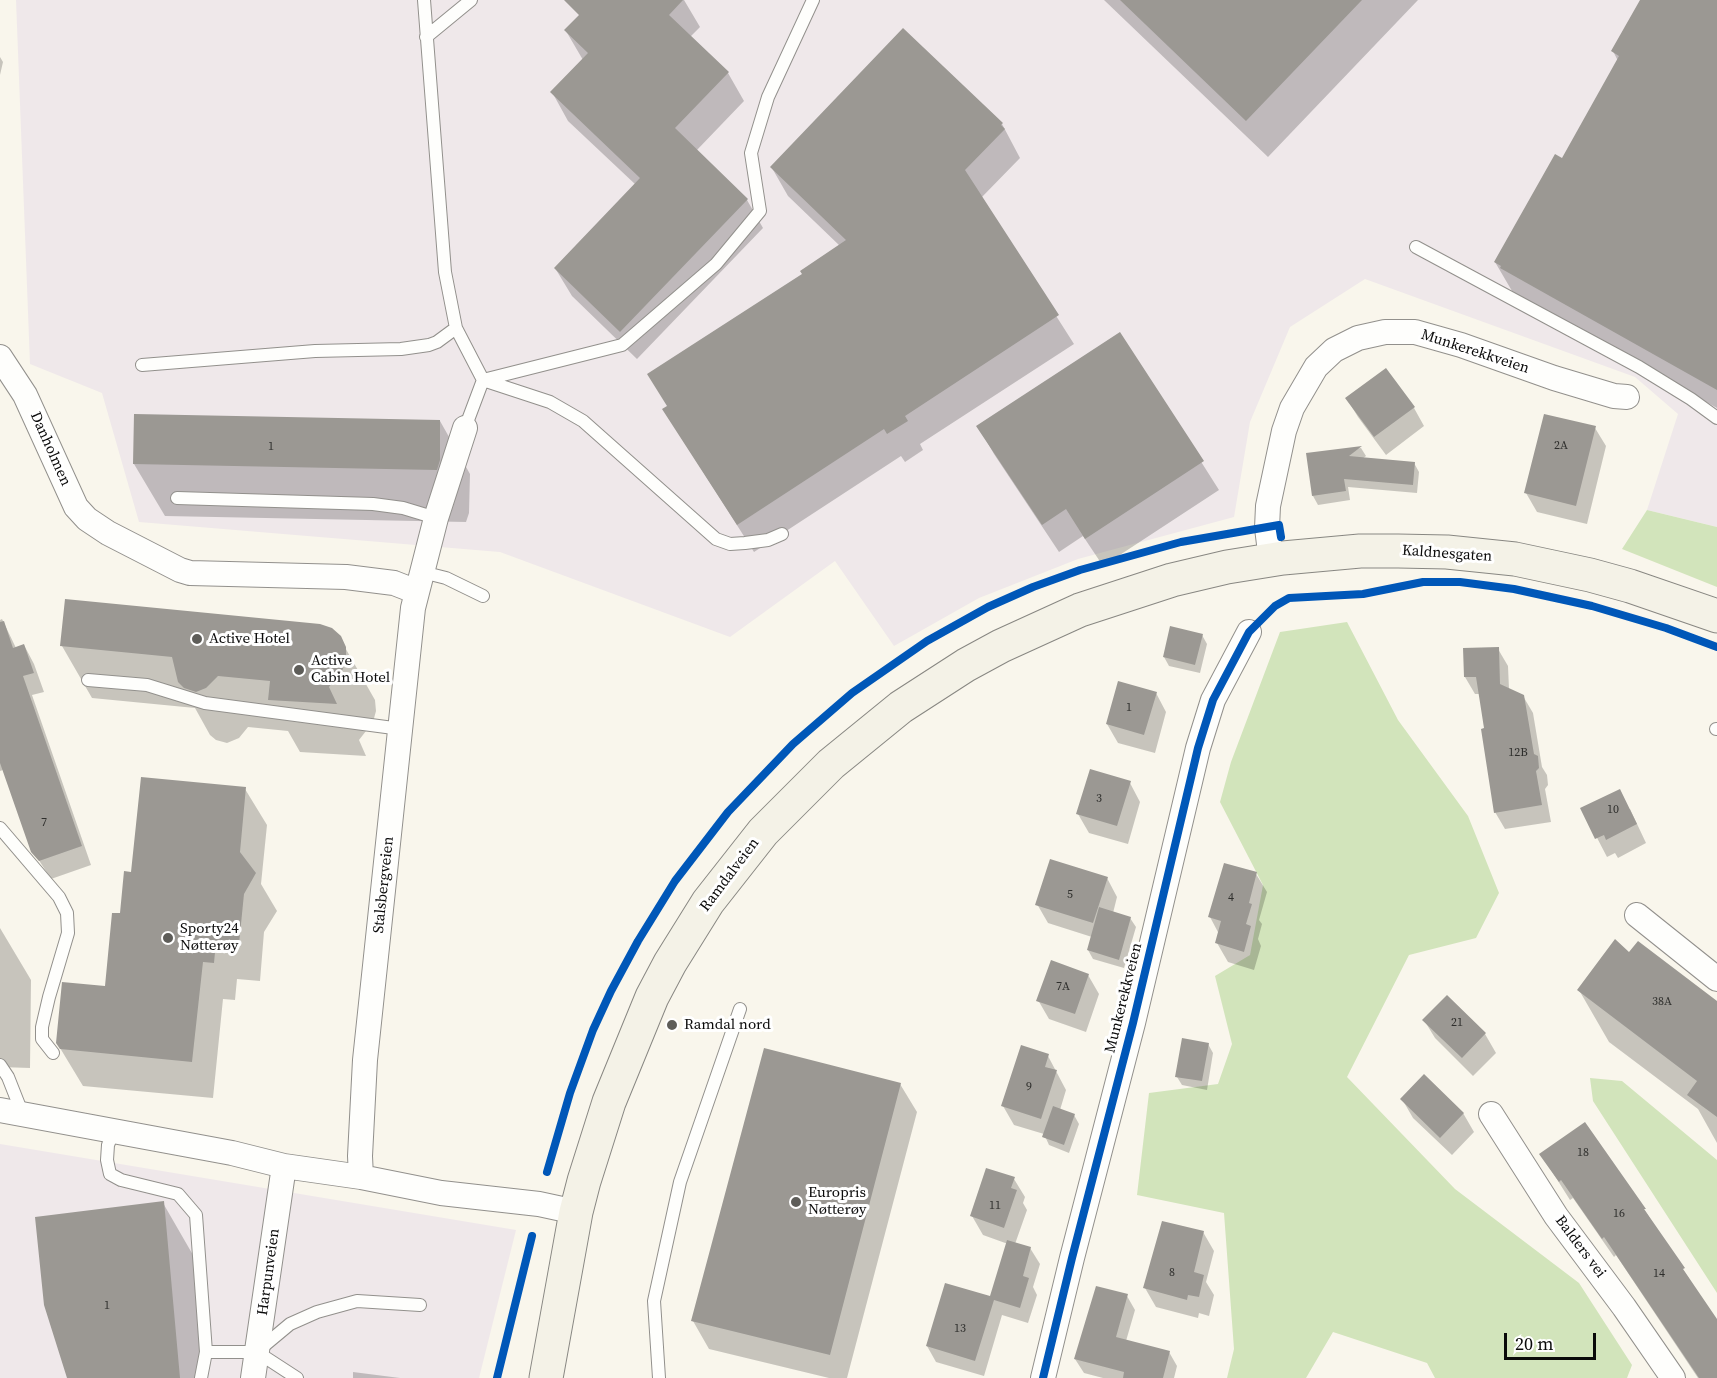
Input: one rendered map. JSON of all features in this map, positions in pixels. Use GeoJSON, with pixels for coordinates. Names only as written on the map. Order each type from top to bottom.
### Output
{"type":"FeatureCollection","features":[{"type":"Feature","properties":{"kind":"main road","name":"Kaldnesgaten"},"geometry":{"type":"LineString","coordinates":[[1172,580],[1270,560],[1360,551],[1447,552],[1515,559],[1590,574],[1717,616]]}},
{"type":"Feature","properties":{"kind":"main road","name":"Ramdalveien"},"geometry":{"type":"LineString","coordinates":[[546,1378],[576,1212],[609,1102],[652,997],[708,902],[763,832],[831,764],[901,707],[1001,646],[1080,610],[1172,580]]}},
{"type":"Feature","properties":{"kind":"street","name":"Munkerekkveien"},"geometry":{"type":"LineString","coordinates":[[1270,560],[1267,528],[1268,506],[1284,432],[1292,408],[1316,367],[1334,350],[1358,338],[1385,332],[1415,332],[1461,345],[1554,378],[1614,396],[1627,397]]}},
{"type":"Feature","properties":{"kind":"street","name":"Danholmen"},"geometry":{"type":"LineString","coordinates":[[0,357],[26,395],[76,507],[87,519],[108,533],[190,573],[346,577],[393,583],[420,582]]}},
{"type":"Feature","properties":{"kind":"street","name":"Stalsbergveien"},"geometry":{"type":"LineString","coordinates":[[361,1177],[365,1060],[413,608],[436,518],[465,428]]}},
{"type":"Feature","properties":{"kind":"street","name":"Munkerekkveien"},"geometry":{"type":"LineString","coordinates":[[1044,1378],[1071,1258],[1133,1023],[1198,748],[1213,700],[1249,632]]}},
{"type":"Feature","properties":{"kind":"street"},"geometry":{"type":"LineString","coordinates":[[1636,915],[1717,979]]}},
{"type":"Feature","properties":{"kind":"street"},"geometry":{"type":"LineString","coordinates":[[12,1113],[232,1153],[284,1166],[361,1177],[441,1193],[539,1204],[576,1212]]}},
{"type":"Feature","properties":{"kind":"street","name":"Balders vei"},"geometry":{"type":"LineString","coordinates":[[1491,1114],[1556,1216],[1624,1307],[1673,1378]]}},
{"type":"Feature","properties":{"kind":"street","name":"Harpunveien"},"geometry":{"type":"LineString","coordinates":[[253,1378],[284,1166]]}},
{"type":"Feature","properties":{"kind":"lane"},"geometry":{"type":"LineString","coordinates":[[424,0],[445,272],[456,328],[483,380],[550,402],[583,421],[716,539],[730,544],[745,543],[768,540],[782,534]]}},
{"type":"Feature","properties":{"kind":"lane"},"geometry":{"type":"LineString","coordinates":[[426,37],[471,0]]}},
{"type":"Feature","properties":{"kind":"lane"},"geometry":{"type":"LineString","coordinates":[[483,380],[622,345],[716,264],[760,211],[751,153],[768,97],[813,0]]}},
{"type":"Feature","properties":{"kind":"lane"},"geometry":{"type":"LineString","coordinates":[[1416,247],[1639,367],[1717,418]]}},
{"type":"Feature","properties":{"kind":"lane"},"geometry":{"type":"LineString","coordinates":[[142,365],[315,351],[401,349],[437,342],[456,328]]}},
{"type":"Feature","properties":{"kind":"lane"},"geometry":{"type":"LineString","coordinates":[[465,428],[483,380]]}},
{"type":"Feature","properties":{"kind":"lane"},"geometry":{"type":"LineString","coordinates":[[177,498],[373,504],[404,508],[436,518]]}},
{"type":"Feature","properties":{"kind":"lane"},"geometry":{"type":"LineString","coordinates":[[420,582],[446,578],[483,596]]}},
{"type":"Feature","properties":{"kind":"lane"},"geometry":{"type":"LineString","coordinates":[[88,680],[147,685],[205,703],[401,729]]}},
{"type":"Feature","properties":{"kind":"lane"},"geometry":{"type":"LineString","coordinates":[[0,828],[60,897],[67,913],[68,933],[48,997],[42,1027],[42,1039],[53,1053]]}},
{"type":"Feature","properties":{"kind":"lane"},"geometry":{"type":"LineString","coordinates":[[659,1378],[654,1301],[678,1193],[740,1009]]}},
{"type":"Feature","properties":{"kind":"lane"},"geometry":{"type":"LineString","coordinates":[[0,1065],[9,1077],[12,1113]]}},
{"type":"Feature","properties":{"kind":"lane"},"geometry":{"type":"LineString","coordinates":[[114,1131],[108,1145],[107,1160],[110,1174],[121,1180],[178,1194],[196,1215],[207,1352],[201,1378]]}},
{"type":"Feature","properties":{"kind":"lane"},"geometry":{"type":"LineString","coordinates":[[257,1352],[290,1324],[317,1312],[357,1301],[420,1305]]}},
{"type":"Feature","properties":{"kind":"lane"},"geometry":{"type":"LineString","coordinates":[[207,1352],[257,1352],[297,1378]]}},
{"type":"Feature","properties":{"kind":"shaded area"},"geometry":{"type":"Polygon","coordinates":[[[16,0],[1717,0],[1717,527],[1647,510],[1678,414],[1635,377],[1365,279],[1290,327],[1250,422],[1234,517],[1078,559],[979,598],[894,646],[835,561],[730,637],[500,552],[139,522],[102,393],[30,364],[16,0]]]}},
{"type":"Feature","properties":{"kind":"shaded area"},"geometry":{"type":"Polygon","coordinates":[[[0,1144],[516,1230],[479,1378],[0,1378],[0,1144]]]}},
{"type":"Feature","properties":{"kind":"green space"},"geometry":{"type":"Polygon","coordinates":[[[1647,510],[1717,527],[1717,587],[1622,549],[1647,510]]]}},
{"type":"Feature","properties":{"kind":"green space"},"geometry":{"type":"Polygon","coordinates":[[[1347,622],[1398,720],[1468,816],[1499,893],[1476,938],[1409,955],[1347,1077],[1455,1189],[1579,1283],[1632,1365],[1627,1378],[1435,1378],[1427,1363],[1333,1332],[1306,1378],[1227,1378],[1234,1349],[1224,1213],[1137,1195],[1149,1093],[1218,1084],[1232,1044],[1215,976],[1250,955],[1263,885],[1220,802],[1231,762],[1280,632],[1347,622]]]}},
{"type":"Feature","properties":{"kind":"green space"},"geometry":{"type":"Polygon","coordinates":[[[1590,1078],[1622,1081],[1717,1160],[1717,1293],[1593,1101],[1590,1078]]]}},
{"type":"Feature","properties":{"kind":"building"},"geometry":{"type":"Polygon","coordinates":[[[564,0],[683,0],[669,15],[729,72],[675,128],[748,199],[620,332],[554,268],[640,178],[550,92],[588,53],[564,30],[579,15],[564,0]]]}},
{"type":"Feature","properties":{"kind":"building"},"geometry":{"type":"Polygon","coordinates":[[[1120,0],[1362,0],[1246,121],[1120,0]]]}},
{"type":"Feature","properties":{"kind":"building"},"geometry":{"type":"Polygon","coordinates":[[[1640,0],[1717,0],[1717,390],[1500,268],[1501,266],[1494,262],[1555,154],[1562,158],[1619,56],[1611,51],[1640,0]]]}},
{"type":"Feature","properties":{"kind":"building"},"geometry":{"type":"Polygon","coordinates":[[[903,28],[1003,123],[1001,125],[1005,129],[965,170],[1059,315],[905,416],[908,421],[887,434],[884,429],[737,525],[662,409],[667,406],[647,374],[802,274],[800,271],[846,240],[770,167],[903,28]]]}},
{"type":"Feature","properties":{"kind":"building"},"geometry":{"type":"Polygon","coordinates":[[[1120,332],[1204,461],[1085,539],[1066,509],[1042,525],[976,426],[1120,332]]]}},
{"type":"Feature","properties":{"kind":"building"},"geometry":{"type":"Polygon","coordinates":[[[1386,368],[1415,407],[1374,437],[1345,398],[1386,368]]]}},
{"type":"Feature","properties":{"kind":"building"},"geometry":{"type":"Polygon","coordinates":[[[134,414],[440,420],[440,460],[437,470],[133,464],[134,414]]]}},
{"type":"Feature","properties":{"kind":"building"},"geometry":{"type":"Polygon","coordinates":[[[1544,414],[1596,426],[1576,506],[1524,493],[1544,414]]]}},
{"type":"Feature","properties":{"kind":"building"},"geometry":{"type":"Polygon","coordinates":[[[1362,446],[1349,456],[1415,462],[1413,485],[1344,479],[1346,491],[1312,496],[1306,453],[1362,446]]]}},
{"type":"Feature","properties":{"kind":"building"},"geometry":{"type":"Polygon","coordinates":[[[65,599],[320,624],[332,628],[341,636],[346,647],[343,669],[329,687],[337,704],[268,700],[270,681],[218,676],[206,688],[196,692],[184,688],[178,682],[172,657],[60,646],[65,599]]]}},
{"type":"Feature","properties":{"kind":"building"},"geometry":{"type":"Polygon","coordinates":[[[4,621],[13,648],[24,644],[34,673],[23,676],[82,846],[39,861],[31,852],[0,763],[0,622],[4,621]]]}},
{"type":"Feature","properties":{"kind":"building"},"geometry":{"type":"Polygon","coordinates":[[[1170,626],[1203,634],[1195,665],[1163,657],[1170,626]]]}},
{"type":"Feature","properties":{"kind":"building"},"geometry":{"type":"Polygon","coordinates":[[[1499,647],[1500,684],[1524,695],[1534,754],[1538,756],[1539,768],[1536,771],[1542,805],[1494,813],[1481,729],[1484,728],[1476,677],[1464,677],[1463,648],[1499,647]]]}},
{"type":"Feature","properties":{"kind":"building"},"geometry":{"type":"Polygon","coordinates":[[[1118,681],[1157,692],[1144,735],[1106,724],[1118,681]]]}},
{"type":"Feature","properties":{"kind":"building"},"geometry":{"type":"Polygon","coordinates":[[[1090,769],[1131,781],[1117,826],[1076,814],[1090,769]]]}},
{"type":"Feature","properties":{"kind":"building"},"geometry":{"type":"Polygon","coordinates":[[[141,777],[246,787],[240,852],[256,873],[244,894],[239,944],[216,942],[214,963],[203,962],[192,1062],[60,1049],[56,1043],[62,982],[105,986],[112,913],[120,913],[124,871],[131,872],[141,777]]]}},
{"type":"Feature","properties":{"kind":"building"},"geometry":{"type":"Polygon","coordinates":[[[1620,789],[1637,824],[1606,840],[1604,835],[1595,839],[1580,808],[1620,789]]]}},
{"type":"Feature","properties":{"kind":"building"},"geometry":{"type":"Polygon","coordinates":[[[1050,859],[1108,877],[1093,923],[1035,905],[1050,859]]]}},
{"type":"Feature","properties":{"kind":"building"},"geometry":{"type":"Polygon","coordinates":[[[1224,863],[1257,872],[1249,903],[1252,904],[1246,924],[1251,926],[1244,952],[1215,943],[1221,921],[1208,917],[1224,863]]]}},
{"type":"Feature","properties":{"kind":"building"},"geometry":{"type":"Polygon","coordinates":[[[1099,907],[1131,917],[1119,960],[1087,950],[1099,907]]]}},
{"type":"Feature","properties":{"kind":"building"},"geometry":{"type":"Polygon","coordinates":[[[1615,939],[1629,952],[1638,941],[1717,1001],[1717,1117],[1687,1095],[1697,1081],[1577,990],[1615,939]]]}},
{"type":"Feature","properties":{"kind":"building"},"geometry":{"type":"Polygon","coordinates":[[[1051,960],[1089,974],[1075,1014],[1036,1001],[1051,960]]]}},
{"type":"Feature","properties":{"kind":"building"},"geometry":{"type":"Polygon","coordinates":[[[1447,995],[1486,1033],[1462,1058],[1422,1020],[1447,995]]]}},
{"type":"Feature","properties":{"kind":"building"},"geometry":{"type":"Polygon","coordinates":[[[1182,1038],[1209,1043],[1202,1081],[1175,1077],[1182,1038]]]}},
{"type":"Feature","properties":{"kind":"building"},"geometry":{"type":"Polygon","coordinates":[[[1021,1045],[1049,1054],[1045,1067],[1057,1070],[1041,1119],[1001,1106],[1021,1045]]]}},
{"type":"Feature","properties":{"kind":"building","name":"Europris Nøtterøy"},"geometry":{"type":"Polygon","coordinates":[[[764,1048],[901,1083],[830,1355],[691,1321],[764,1048]]]}},
{"type":"Feature","properties":{"kind":"building"},"geometry":{"type":"Polygon","coordinates":[[[1424,1074],[1464,1113],[1440,1138],[1400,1099],[1424,1074]]]}},
{"type":"Feature","properties":{"kind":"building"},"geometry":{"type":"Polygon","coordinates":[[[1053,1106],[1075,1114],[1064,1145],[1042,1137],[1053,1106]]]}},
{"type":"Feature","properties":{"kind":"building"},"geometry":{"type":"Polygon","coordinates":[[[1585,1122],[1646,1209],[1644,1209],[1717,1319],[1717,1378],[1699,1378],[1604,1237],[1602,1239],[1561,1180],[1559,1182],[1539,1154],[1585,1122]]]}},
{"type":"Feature","properties":{"kind":"building"},"geometry":{"type":"Polygon","coordinates":[[[986,1168],[1015,1177],[1011,1188],[1017,1190],[1004,1228],[970,1216],[986,1168]]]}},
{"type":"Feature","properties":{"kind":"building"},"geometry":{"type":"Polygon","coordinates":[[[164,1201],[180,1378],[67,1378],[44,1305],[35,1217],[164,1201]]]}},
{"type":"Feature","properties":{"kind":"building"},"geometry":{"type":"Polygon","coordinates":[[[1162,1221],[1204,1231],[1194,1272],[1204,1275],[1199,1297],[1188,1295],[1187,1300],[1143,1288],[1162,1221]]]}},
{"type":"Feature","properties":{"kind":"building"},"geometry":{"type":"Polygon","coordinates":[[[1007,1240],[1031,1247],[1023,1276],[1029,1278],[1020,1308],[994,1300],[975,1361],[926,1346],[945,1283],[990,1296],[1007,1240]]]}},
{"type":"Feature","properties":{"kind":"building"},"geometry":{"type":"Polygon","coordinates":[[[1096,1286],[1128,1294],[1116,1337],[1170,1351],[1163,1378],[1123,1378],[1124,1372],[1074,1359],[1096,1286]]]}},
{"type":"Feature","properties":{"kind":"cycle path"},"geometry":{"type":"LineString","coordinates":[[547,1172],[570,1093],[593,1030],[638,941],[675,881],[728,812],[793,744],[852,693],[927,641],[988,607],[1033,587],[1080,570],[1181,542],[1279,525],[1281,537]]}},
{"type":"Feature","properties":{"kind":"cycle path"},"geometry":{"type":"LineString","coordinates":[[1043,1378],[1133,1023],[1198,748],[1213,700],[1249,632],[1275,606],[1289,598],[1363,594],[1423,582],[1460,582],[1514,589],[1592,606],[1666,628],[1717,647]]}},
{"type":"Feature","properties":{"kind":"cycle path"},"geometry":{"type":"LineString","coordinates":[[497,1378],[532,1236]]}},
{"type":"Feature","properties":{"kind":"place","name":"Active Hotel"},"geometry":{"type":"Point","coordinates":[197,639]}},
{"type":"Feature","properties":{"kind":"place","name":"Active Cabin Hotel"},"geometry":{"type":"Point","coordinates":[299,670]}},
{"type":"Feature","properties":{"kind":"place","name":"Sporty24 Nøtterøy"},"geometry":{"type":"Point","coordinates":[168,938]}},
{"type":"Feature","properties":{"kind":"place","name":"Ramdal nord"},"geometry":{"type":"Point","coordinates":[672,1025]}},
{"type":"Feature","properties":{"kind":"place","name":"Europris Nøtterøy"},"geometry":{"type":"Point","coordinates":[796,1202]}}]}
